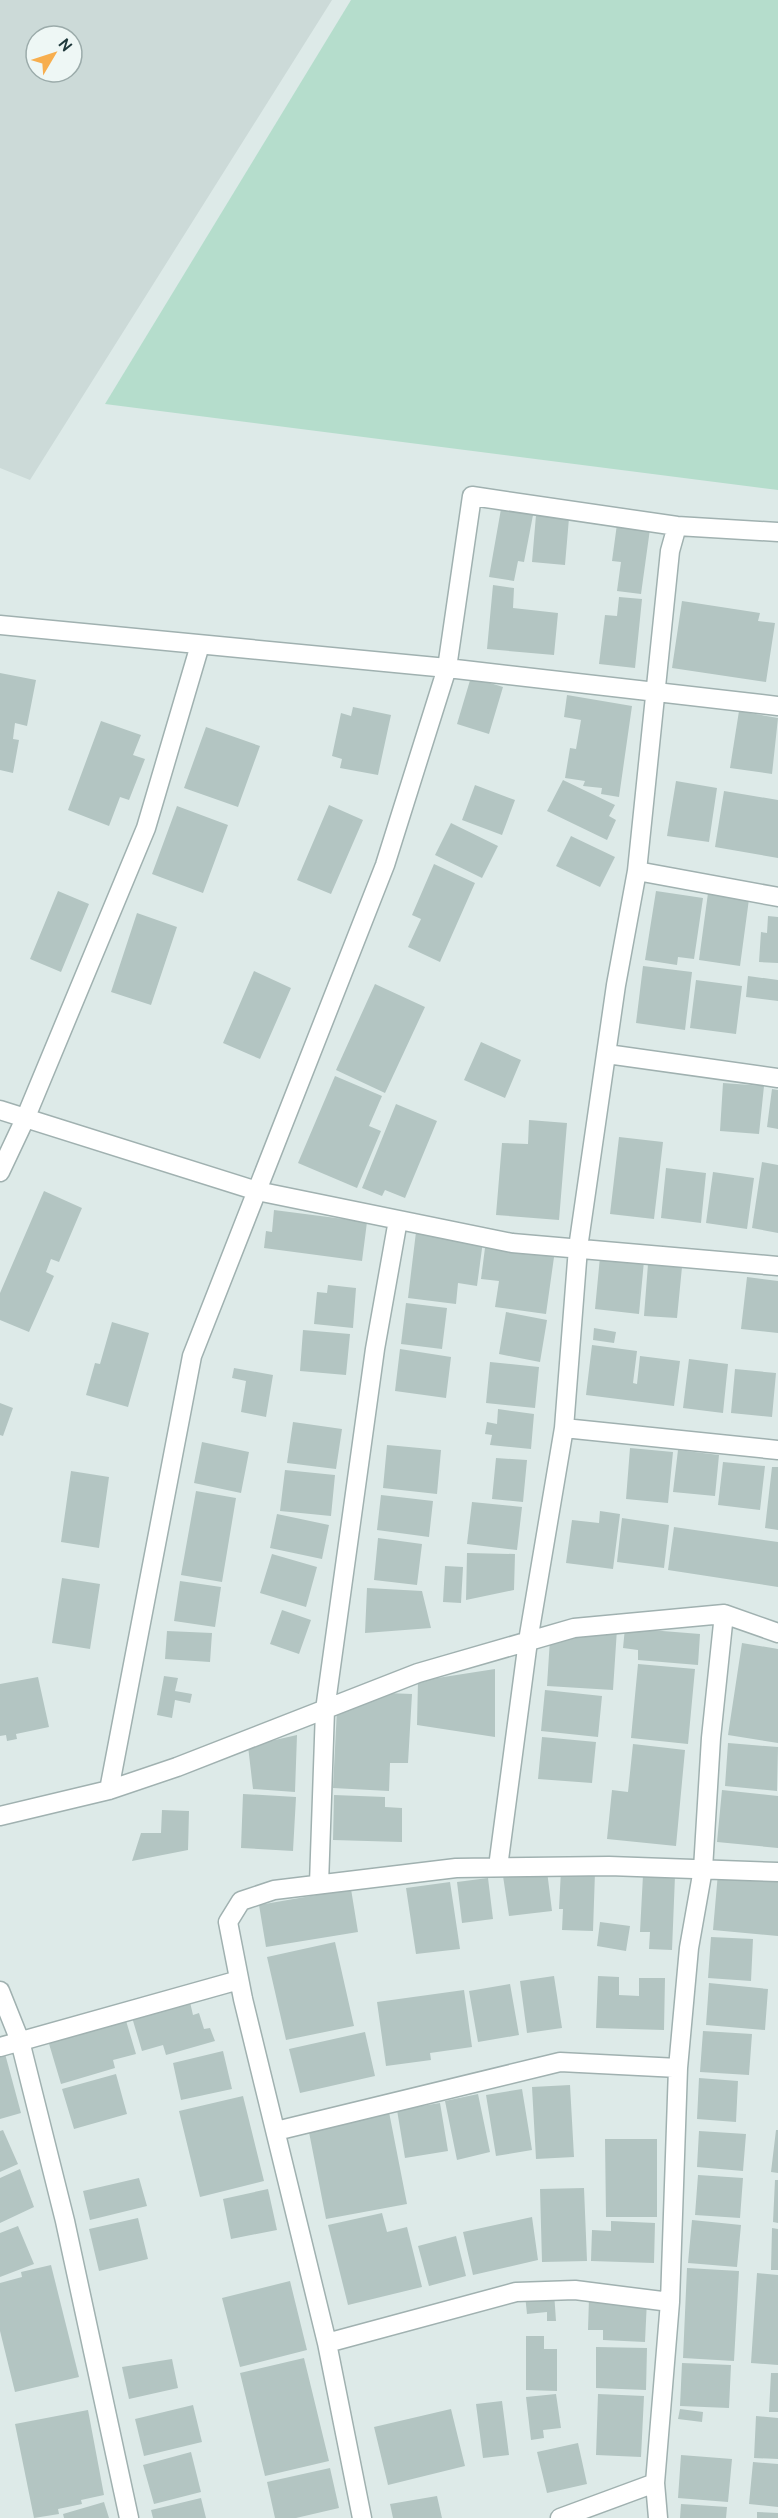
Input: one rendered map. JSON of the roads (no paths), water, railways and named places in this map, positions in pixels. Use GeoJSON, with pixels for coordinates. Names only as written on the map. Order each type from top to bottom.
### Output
{"type":"FeatureCollection","features":[{"type":"Feature","properties":{"kind":"street"},"geometry":{"type":"LineString","coordinates":[[108,1790],[192,1356],[385,865],[447,668],[472,496],[677,526],[778,532]]}},
{"type":"Feature","properties":{"kind":"street"},"geometry":{"type":"LineString","coordinates":[[498,1867],[528,1641],[564,1428],[579,1248],[607,1054],[637,871],[670,551],[677,526]]}},
{"type":"Feature","properties":{"kind":"street"},"geometry":{"type":"LineString","coordinates":[[0,625],[447,668],[778,706]]}},
{"type":"Feature","properties":{"kind":"street"},"geometry":{"type":"LineString","coordinates":[[0,1172],[25,1119],[146,828],[200,645]]}},
{"type":"Feature","properties":{"kind":"street"},"geometry":{"type":"LineString","coordinates":[[637,871],[778,897]]}},
{"type":"Feature","properties":{"kind":"street"},"geometry":{"type":"LineString","coordinates":[[607,1054],[778,1078]]}},
{"type":"Feature","properties":{"kind":"street"},"geometry":{"type":"LineString","coordinates":[[0,1110],[257,1191],[512,1243],[778,1266]]}},
{"type":"Feature","properties":{"kind":"street"},"geometry":{"type":"LineString","coordinates":[[319,1884],[325,1710],[375,1349],[398,1220]]}},
{"type":"Feature","properties":{"kind":"street"},"geometry":{"type":"LineString","coordinates":[[564,1428],[778,1450]]}},
{"type":"Feature","properties":{"kind":"street"},"geometry":{"type":"LineString","coordinates":[[0,1816],[108,1790],[177,1767],[418,1673],[574,1628],[724,1614],[778,1633]]}},
{"type":"Feature","properties":{"kind":"street"},"geometry":{"type":"LineString","coordinates":[[658,2518],[655,2483],[670,2302],[678,2068],[689,1948],[703,1869],[711,1738],[724,1614]]}},
{"type":"Feature","properties":{"kind":"street"},"geometry":{"type":"LineString","coordinates":[[362,2518],[327,2343],[239,1980],[228,1922],[241,1901],[274,1890],[456,1868],[609,1866],[778,1872]]}},
{"type":"Feature","properties":{"kind":"street"},"geometry":{"type":"LineString","coordinates":[[0,2047],[239,1980]]}},
{"type":"Feature","properties":{"kind":"street"},"geometry":{"type":"LineString","coordinates":[[0,1991],[20,2041],[64,2221],[129,2518]]}},
{"type":"Feature","properties":{"kind":"street"},"geometry":{"type":"LineString","coordinates":[[276,2131],[560,2062],[678,2068]]}},
{"type":"Feature","properties":{"kind":"street"},"geometry":{"type":"LineString","coordinates":[[327,2343],[516,2292],[575,2290],[670,2302]]}},
{"type":"Feature","properties":{"kind":"street"},"geometry":{"type":"LineString","coordinates":[[560,2518],[655,2483]]}}]}
